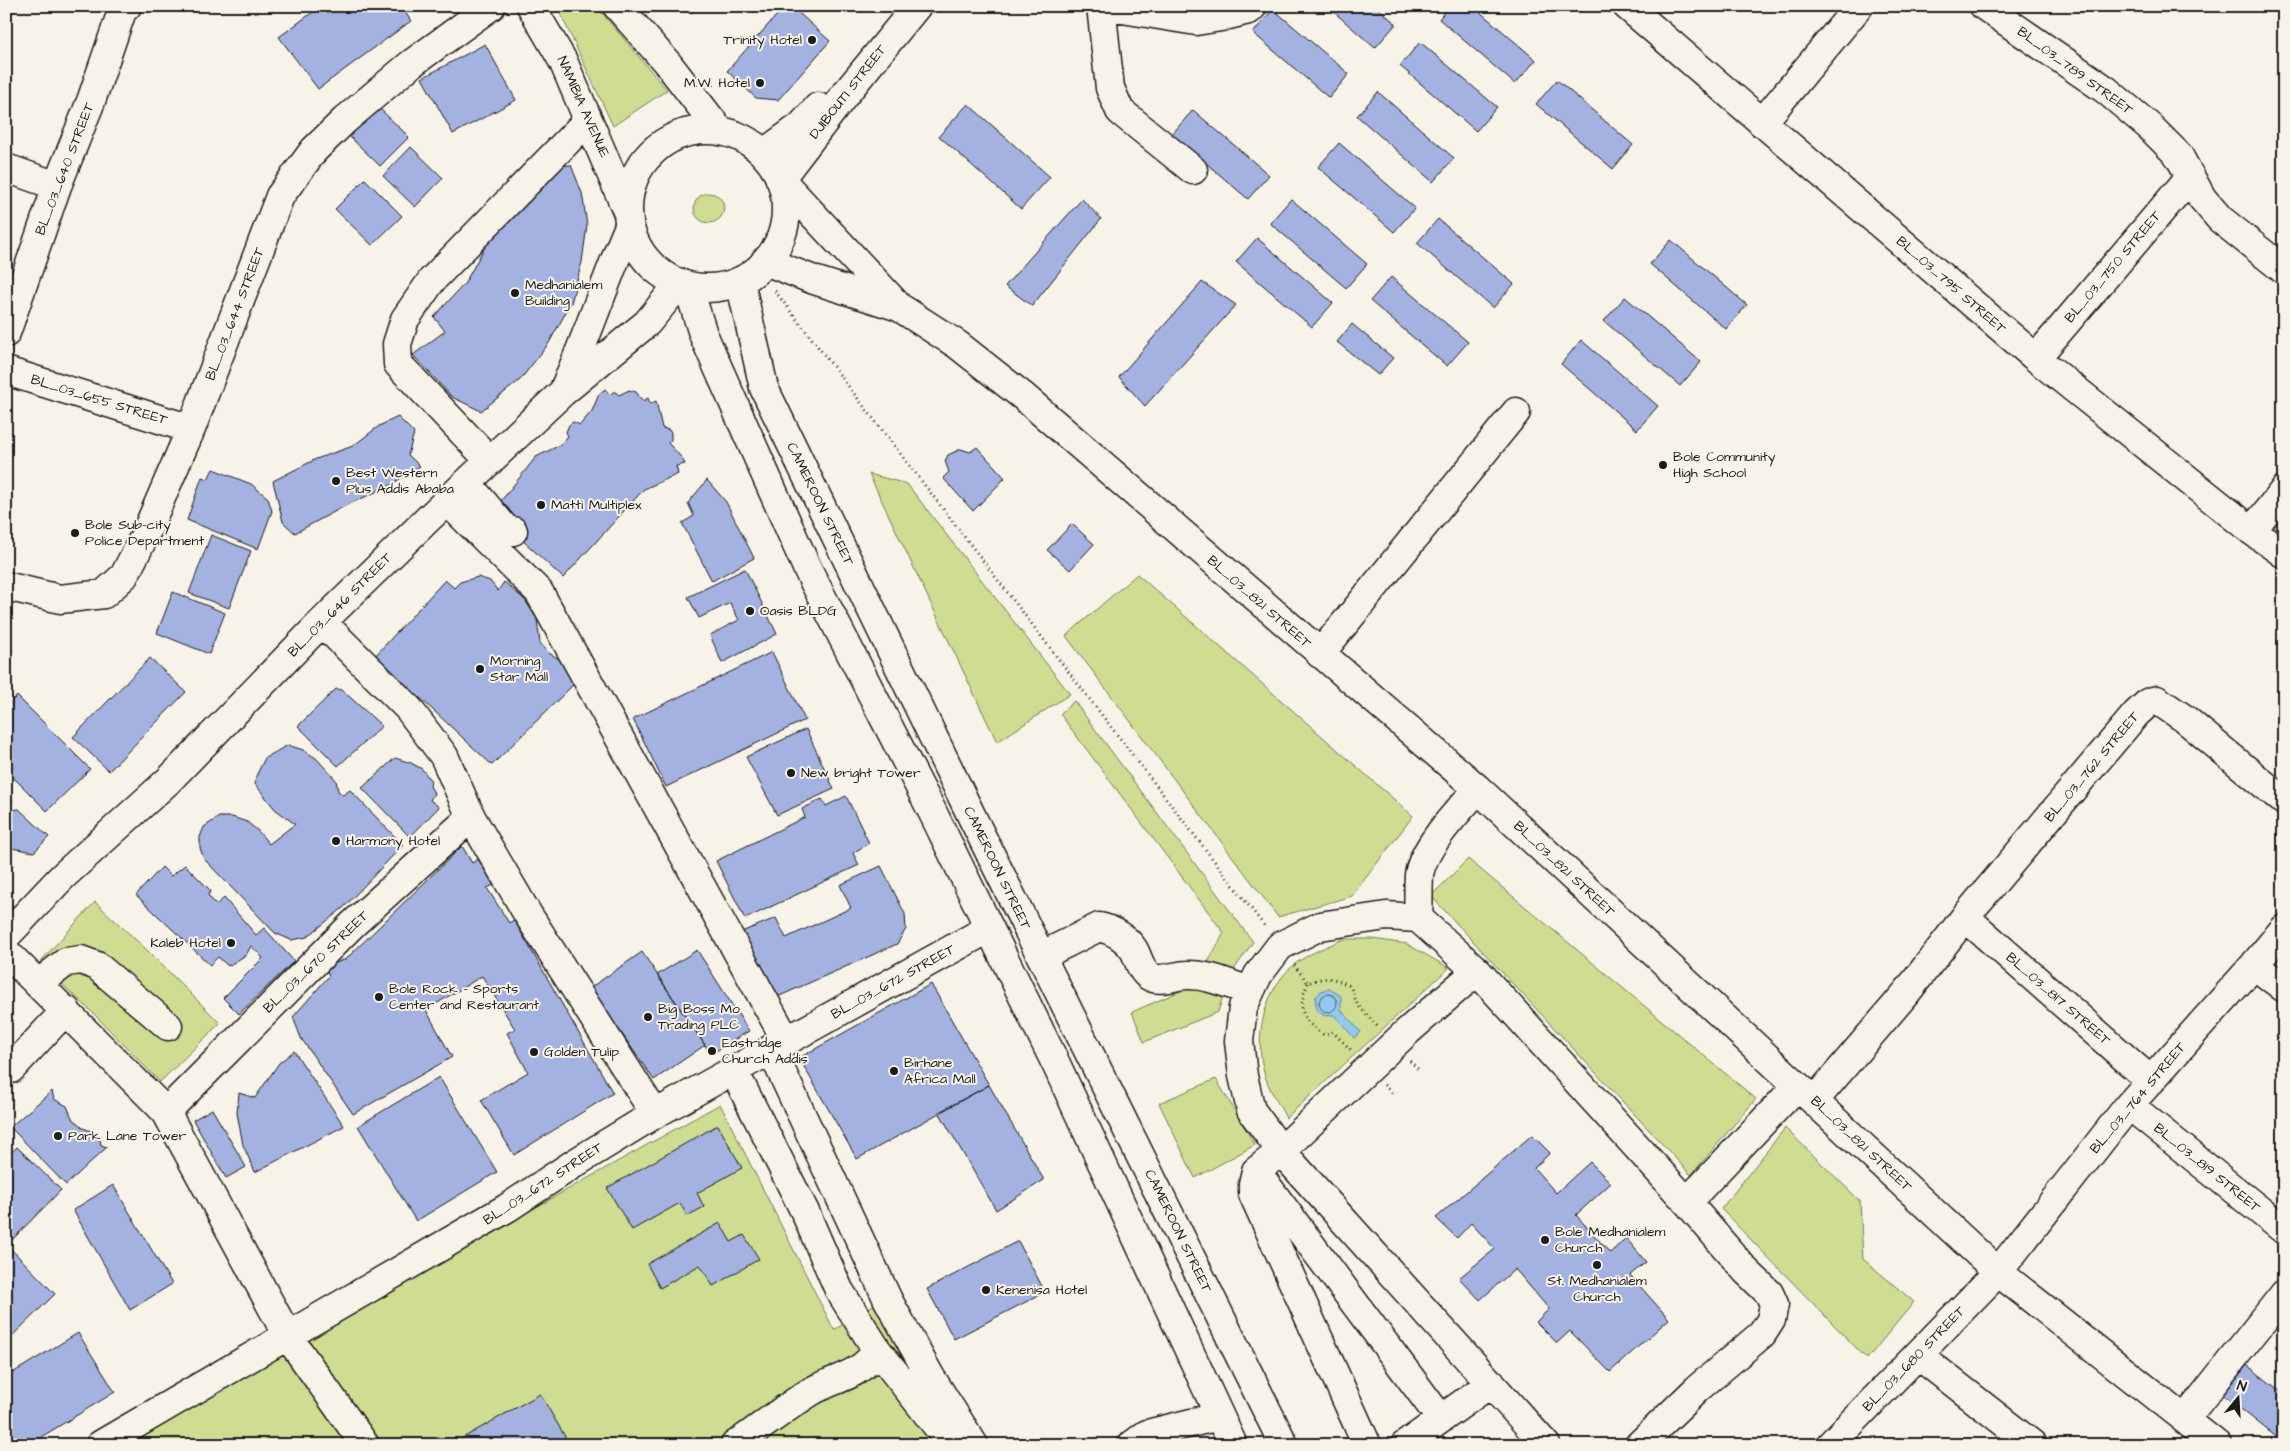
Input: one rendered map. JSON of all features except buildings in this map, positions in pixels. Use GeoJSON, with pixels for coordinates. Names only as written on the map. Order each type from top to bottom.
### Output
{"type":"FeatureCollection","features":[{"type":"Feature","properties":{"kind":"street","name":"BL_03_644 STREET"},"geometry":{"type":"LineString","coordinates":[[6,586],[60,599],[104,594],[124,576],[144,536],[191,429],[280,196],[314,150],[344,120],[411,64],[490,6]]}},
{"type":"Feature","properties":{"kind":"street","name":"NAMIBIA AVENUE"},"geometry":{"type":"LineString","coordinates":[[532,6],[563,61],[628,219]]}},
{"type":"Feature","properties":{"kind":"street"},"geometry":{"type":"LineString","coordinates":[[617,6],[669,65],[720,131]]}},
{"type":"Feature","properties":{"kind":"street"},"geometry":{"type":"LineString","coordinates":[[764,154],[801,126],[849,74],[903,6]]}},
{"type":"Feature","properties":{"kind":"street","name":"DJIBOUTI STREET"},"geometry":{"type":"LineString","coordinates":[[780,179],[846,93],[917,6]]}},
{"type":"Feature","properties":{"kind":"street"},"geometry":{"type":"LineString","coordinates":[[1193,170],[1120,110],[1110,88],[1102,6],[1196,21],[1249,10],[1253,6]]}},
{"type":"Feature","properties":{"kind":"street","name":"BL_03_795 STREET"},"geometry":{"type":"LineString","coordinates":[[1627,6],[2036,358],[2252,531],[2284,554]]}},
{"type":"Feature","properties":{"kind":"street"},"geometry":{"type":"LineString","coordinates":[[1762,123],[1859,6]]}},
{"type":"Feature","properties":{"kind":"street","name":"BL_03_789 STREET"},"geometry":{"type":"LineString","coordinates":[[1984,6],[2106,90],[2150,127],[2179,156],[2202,198],[2220,219],[2284,270]]}},
{"type":"Feature","properties":{"kind":"street","name":"BL_03_640 STREET"},"geometry":{"type":"LineString","coordinates":[[6,333],[57,186],[91,101],[119,7]]}},
{"type":"Feature","properties":{"kind":"street"},"geometry":{"type":"LineString","coordinates":[[490,461],[398,364],[397,344],[405,319],[432,280],[588,120]]}},
{"type":"Feature","properties":{"kind":"street"},"geometry":{"type":"LineString","coordinates":[[563,392],[628,219],[636,172],[650,152],[671,138],[695,130],[720,131],[737,135],[764,154],[780,179],[899,307]]}},
{"type":"Feature","properties":{"kind":"street"},"geometry":{"type":"LineString","coordinates":[[6,168],[57,186]]}},
{"type":"Feature","properties":{"kind":"street","name":"BL_03_750 STREET"},"geometry":{"type":"LineString","coordinates":[[2036,358],[2190,177]]}},
{"type":"Feature","properties":{"kind":"street"},"geometry":{"type":"LineString","coordinates":[[628,219],[637,247],[650,264],[668,278],[684,284],[715,288],[755,270],[774,250],[784,228],[786,203],[780,179]]}},
{"type":"Feature","properties":{"kind":"street"},"geometry":{"type":"LineString","coordinates":[[755,270],[814,280],[899,307]]}},
{"type":"Feature","properties":{"kind":"street","name":"CAMEROON STREET"},"geometry":{"type":"LineString","coordinates":[[755,270],[764,388],[1041,956],[1284,1445]]}},
{"type":"Feature","properties":{"kind":"street"},"geometry":{"type":"LineString","coordinates":[[684,284],[703,334],[807,568],[930,809],[1056,1064],[1233,1445]]}},
{"type":"Feature","properties":{"kind":"street","name":"BL_03_646 STREET"},"geometry":{"type":"LineString","coordinates":[[6,936],[62,877],[168,781],[322,622],[447,500],[563,392],[647,323],[684,284]]}},
{"type":"Feature","properties":{"kind":"street","name":"BL_03_821 STREET"},"geometry":{"type":"LineString","coordinates":[[899,307],[958,345],[1024,398],[1478,789],[1998,1272],[2217,1445]]}},
{"type":"Feature","properties":{"kind":"street","name":"BL_03_655 STREET"},"geometry":{"type":"LineString","coordinates":[[6,371],[191,429]]}},
{"type":"Feature","properties":{"kind":"street"},"geometry":{"type":"LineString","coordinates":[[1320,654],[1516,412]]}},
{"type":"Feature","properties":{"kind":"street"},"geometry":{"type":"LineString","coordinates":[[467,482],[508,532],[513,531]]}},
{"type":"Feature","properties":{"kind":"street"},"geometry":{"type":"LineString","coordinates":[[2252,531],[2284,490]]}},
{"type":"Feature","properties":{"kind":"street"},"geometry":{"type":"LineString","coordinates":[[447,500],[539,592],[779,1045],[888,1300],[930,1376],[974,1445]]}},
{"type":"Feature","properties":{"kind":"street"},"geometry":{"type":"LineString","coordinates":[[322,622],[408,708],[444,756],[471,817],[577,994],[655,1114]]}},
{"type":"Feature","properties":{"kind":"street","name":"BL_03_762 STREET"},"geometry":{"type":"LineString","coordinates":[[1687,1202],[1805,1093],[1907,992],[1965,917],[2136,714],[2149,702],[2157,700],[2185,718],[2284,800]]}},
{"type":"Feature","properties":{"kind":"street"},"geometry":{"type":"LineString","coordinates":[[1418,918],[1419,873],[1441,830],[1478,789]]}},
{"type":"Feature","properties":{"kind":"street","name":"BL_03_670 STREET"},"geometry":{"type":"LineString","coordinates":[[166,1112],[353,924],[471,817]]}},
{"type":"Feature","properties":{"kind":"street"},"geometry":{"type":"LineString","coordinates":[[1546,1445],[1281,1151],[1251,1110],[1243,1076],[1238,1041],[1243,1007],[1258,975],[1280,946],[1320,926],[1386,916],[1418,918],[1477,972],[1687,1202],[1746,1271],[1769,1293],[1774,1304],[1771,1320],[1762,1334],[1697,1389],[1639,1445]]}},
{"type":"Feature","properties":{"kind":"street","name":"BL_03_817 STREET"},"geometry":{"type":"LineString","coordinates":[[1965,917],[2151,1081]]}},
{"type":"Feature","properties":{"kind":"street"},"geometry":{"type":"LineString","coordinates":[[1041,956],[1099,927],[1109,929],[1118,934],[1133,950],[1141,967],[1149,976],[1155,979],[1187,974],[1203,975],[1250,991]]}},
{"type":"Feature","properties":{"kind":"street","name":"BL_03_764 STREET"},"geometry":{"type":"LineString","coordinates":[[1998,1272],[2129,1106],[2254,966],[2284,928]]}},
{"type":"Feature","properties":{"kind":"street","name":"BL_03_672 STREET"},"geometry":{"type":"LineString","coordinates":[[100,1445],[507,1208],[575,1163],[655,1114],[988,929]]}},
{"type":"Feature","properties":{"kind":"street"},"geometry":{"type":"LineString","coordinates":[[6,952],[166,1112],[287,1335],[365,1445]]}},
{"type":"Feature","properties":{"kind":"street"},"geometry":{"type":"LineString","coordinates":[[38,984],[66,962],[81,960],[97,966],[168,1026]]}},
{"type":"Feature","properties":{"kind":"street"},"geometry":{"type":"LineString","coordinates":[[2254,966],[2284,988]]}},
{"type":"Feature","properties":{"kind":"street"},"geometry":{"type":"LineString","coordinates":[[1367,1445],[1253,1194],[1256,1171],[1281,1151],[1395,1044],[1477,972]]}},
{"type":"Feature","properties":{"kind":"street"},"geometry":{"type":"LineString","coordinates":[[11,1069],[66,1010]]}},
{"type":"Feature","properties":{"kind":"street"},"geometry":{"type":"LineString","coordinates":[[1056,1064],[1089,1052]]}},
{"type":"Feature","properties":{"kind":"street"},"geometry":{"type":"LineString","coordinates":[[734,1071],[805,1212],[839,1290],[877,1350],[952,1445]]}},
{"type":"Feature","properties":{"kind":"street","name":"BL_03_819 STREET"},"geometry":{"type":"LineString","coordinates":[[2129,1106],[2284,1230]]}},
{"type":"Feature","properties":{"kind":"street"},"geometry":{"type":"LineString","coordinates":[[1256,1171],[1441,1419]]}},
{"type":"Feature","properties":{"kind":"street","name":"BL_03_680 STREET"},"geometry":{"type":"LineString","coordinates":[[1830,1445],[1998,1272]]}},
{"type":"Feature","properties":{"kind":"street"},"geometry":{"type":"LineString","coordinates":[[2185,1419],[2284,1294]]}},
{"type":"Feature","properties":{"kind":"street"},"geometry":{"type":"LineString","coordinates":[[735,1445],[813,1391],[853,1373],[869,1362],[877,1350]]}},
{"type":"Feature","properties":{"kind":"street"},"geometry":{"type":"LineString","coordinates":[[1918,1355],[2033,1445]]}},
{"type":"Feature","properties":{"kind":"street"},"geometry":{"type":"LineString","coordinates":[[1405,1445],[1491,1383]]}},
{"type":"Feature","properties":{"kind":"street"},"geometry":{"type":"LineString","coordinates":[[1132,1445],[1147,1434],[1219,1416]]}},
{"type":"Feature","properties":{"kind":"path"},"geometry":{"type":"LineString","coordinates":[[755,270],[1308,983]]}},
{"type":"Feature","properties":{"kind":"path"},"geometry":{"type":"LineString","coordinates":[[1392,1093],[1333,1032],[1324,1035],[1306,1020],[1301,1009],[1302,996],[1308,983],[1320,978],[1334,977],[1350,986],[1357,1004],[1418,1069]]}},
{"type":"Feature","properties":{"kind":"green space"},"geometry":{"type":"Polygon","coordinates":[[[557,6],[596,6],[667,90],[613,126],[557,6]]]}},
{"type":"Feature","properties":{"kind":"green space"},"geometry":{"type":"Polygon","coordinates":[[[709,193],[715,194],[723,202],[723,214],[715,222],[709,223],[703,222],[695,214],[694,208],[695,202],[703,194],[709,193]]]}},
{"type":"Feature","properties":{"kind":"green space"},"geometry":{"type":"Polygon","coordinates":[[[869,474],[907,484],[1070,694],[997,742],[869,474]]]}},
{"type":"Feature","properties":{"kind":"green space"},"geometry":{"type":"Polygon","coordinates":[[[1137,574],[1413,816],[1352,896],[1278,917],[1066,636],[1137,574]]]}},
{"type":"Feature","properties":{"kind":"green space"},"geometry":{"type":"Polygon","coordinates":[[[1074,701],[1253,942],[1231,974],[1208,962],[1224,933],[1060,714],[1074,701]]]}},
{"type":"Feature","properties":{"kind":"green space"},"geometry":{"type":"Polygon","coordinates":[[[1468,859],[1756,1099],[1691,1175],[1431,896],[1468,859]]]}},
{"type":"Feature","properties":{"kind":"green space"},"geometry":{"type":"Polygon","coordinates":[[[95,902],[149,952],[220,1023],[160,1082],[92,1012],[39,963],[95,902]]]}},
{"type":"Feature","properties":{"kind":"green space"},"geometry":{"type":"Polygon","coordinates":[[[1343,939],[1373,939],[1407,944],[1449,968],[1286,1118],[1266,1079],[1261,1059],[1261,1029],[1264,1014],[1276,986],[1284,974],[1300,960],[1343,939]]]}},
{"type":"Feature","properties":{"kind":"green space"},"geometry":{"type":"Polygon","coordinates":[[[1194,985],[1223,996],[1218,1012],[1144,1042],[1132,1012],[1194,985]]]}},
{"type":"Feature","properties":{"kind":"green space"},"geometry":{"type":"Polygon","coordinates":[[[1216,1079],[1255,1145],[1195,1178],[1159,1103],[1216,1079]]]}},
{"type":"Feature","properties":{"kind":"green space"},"geometry":{"type":"Polygon","coordinates":[[[720,1104],[834,1330],[878,1302],[959,1445],[112,1445],[720,1104]]]}},
{"type":"Feature","properties":{"kind":"green space"},"geometry":{"type":"Polygon","coordinates":[[[1785,1128],[1860,1201],[1863,1259],[1914,1302],[1867,1359],[1721,1209],[1785,1128]]]}},
{"type":"Feature","properties":{"kind":"water"},"geometry":{"type":"Polygon","coordinates":[[[1330,989],[1341,996],[1341,1010],[1361,1032],[1354,1038],[1334,1015],[1325,1016],[1317,1011],[1315,998],[1321,991],[1330,989]]]}},
{"type":"Feature","properties":{"kind":"place","name":"Trinity Hotel"},"geometry":{"type":"Point","coordinates":[812,40]}},
{"type":"Feature","properties":{"kind":"place","name":"M.W. Hotel"},"geometry":{"type":"Point","coordinates":[760,83]}},
{"type":"Feature","properties":{"kind":"place","name":"Medhanialem Building"},"geometry":{"type":"Point","coordinates":[515,293]}},
{"type":"Feature","properties":{"kind":"place","name":"Bole Community High School"},"geometry":{"type":"Point","coordinates":[1663,465]}},
{"type":"Feature","properties":{"kind":"place","name":"Best Western Plus Addis Ababa"},"geometry":{"type":"Point","coordinates":[336,481]}},
{"type":"Feature","properties":{"kind":"place","name":"Matti Multiplex"},"geometry":{"type":"Point","coordinates":[541,505]}},
{"type":"Feature","properties":{"kind":"place","name":"Bole Sub-city Police Department"},"geometry":{"type":"Point","coordinates":[75,533]}},
{"type":"Feature","properties":{"kind":"place","name":"Oasis BLDG"},"geometry":{"type":"Point","coordinates":[750,611]}},
{"type":"Feature","properties":{"kind":"place","name":"Morning Star Mall"},"geometry":{"type":"Point","coordinates":[480,669]}},
{"type":"Feature","properties":{"kind":"place","name":"New bright Tower"},"geometry":{"type":"Point","coordinates":[791,773]}},
{"type":"Feature","properties":{"kind":"place","name":"Harmony Hotel"},"geometry":{"type":"Point","coordinates":[336,841]}},
{"type":"Feature","properties":{"kind":"place","name":"Kaleb Hotel"},"geometry":{"type":"Point","coordinates":[231,943]}},
{"type":"Feature","properties":{"kind":"place","name":"Bole Rock - Sports Center and Restaurant"},"geometry":{"type":"Point","coordinates":[379,997]}},
{"type":"Feature","properties":{"kind":"place","name":"Big Boss Mo Trading PLC"},"geometry":{"type":"Point","coordinates":[648,1017]}},
{"type":"Feature","properties":{"kind":"place","name":"Eastridge Church Addis"},"geometry":{"type":"Point","coordinates":[712,1051]}},
{"type":"Feature","properties":{"kind":"place","name":"Golden Tulip"},"geometry":{"type":"Point","coordinates":[534,1052]}},
{"type":"Feature","properties":{"kind":"place","name":"Birhane Africa Mall"},"geometry":{"type":"Point","coordinates":[894,1071]}},
{"type":"Feature","properties":{"kind":"place","name":"Park Lane Tower"},"geometry":{"type":"Point","coordinates":[58,1136]}},
{"type":"Feature","properties":{"kind":"place","name":"Bole Medhanialem Church"},"geometry":{"type":"Point","coordinates":[1545,1240]}},
{"type":"Feature","properties":{"kind":"place","name":"St. Medhanialem Church"},"geometry":{"type":"Point","coordinates":[1597,1265]}},
{"type":"Feature","properties":{"kind":"place","name":"Kenenisa Hotel"},"geometry":{"type":"Point","coordinates":[986,1290]}}]}
